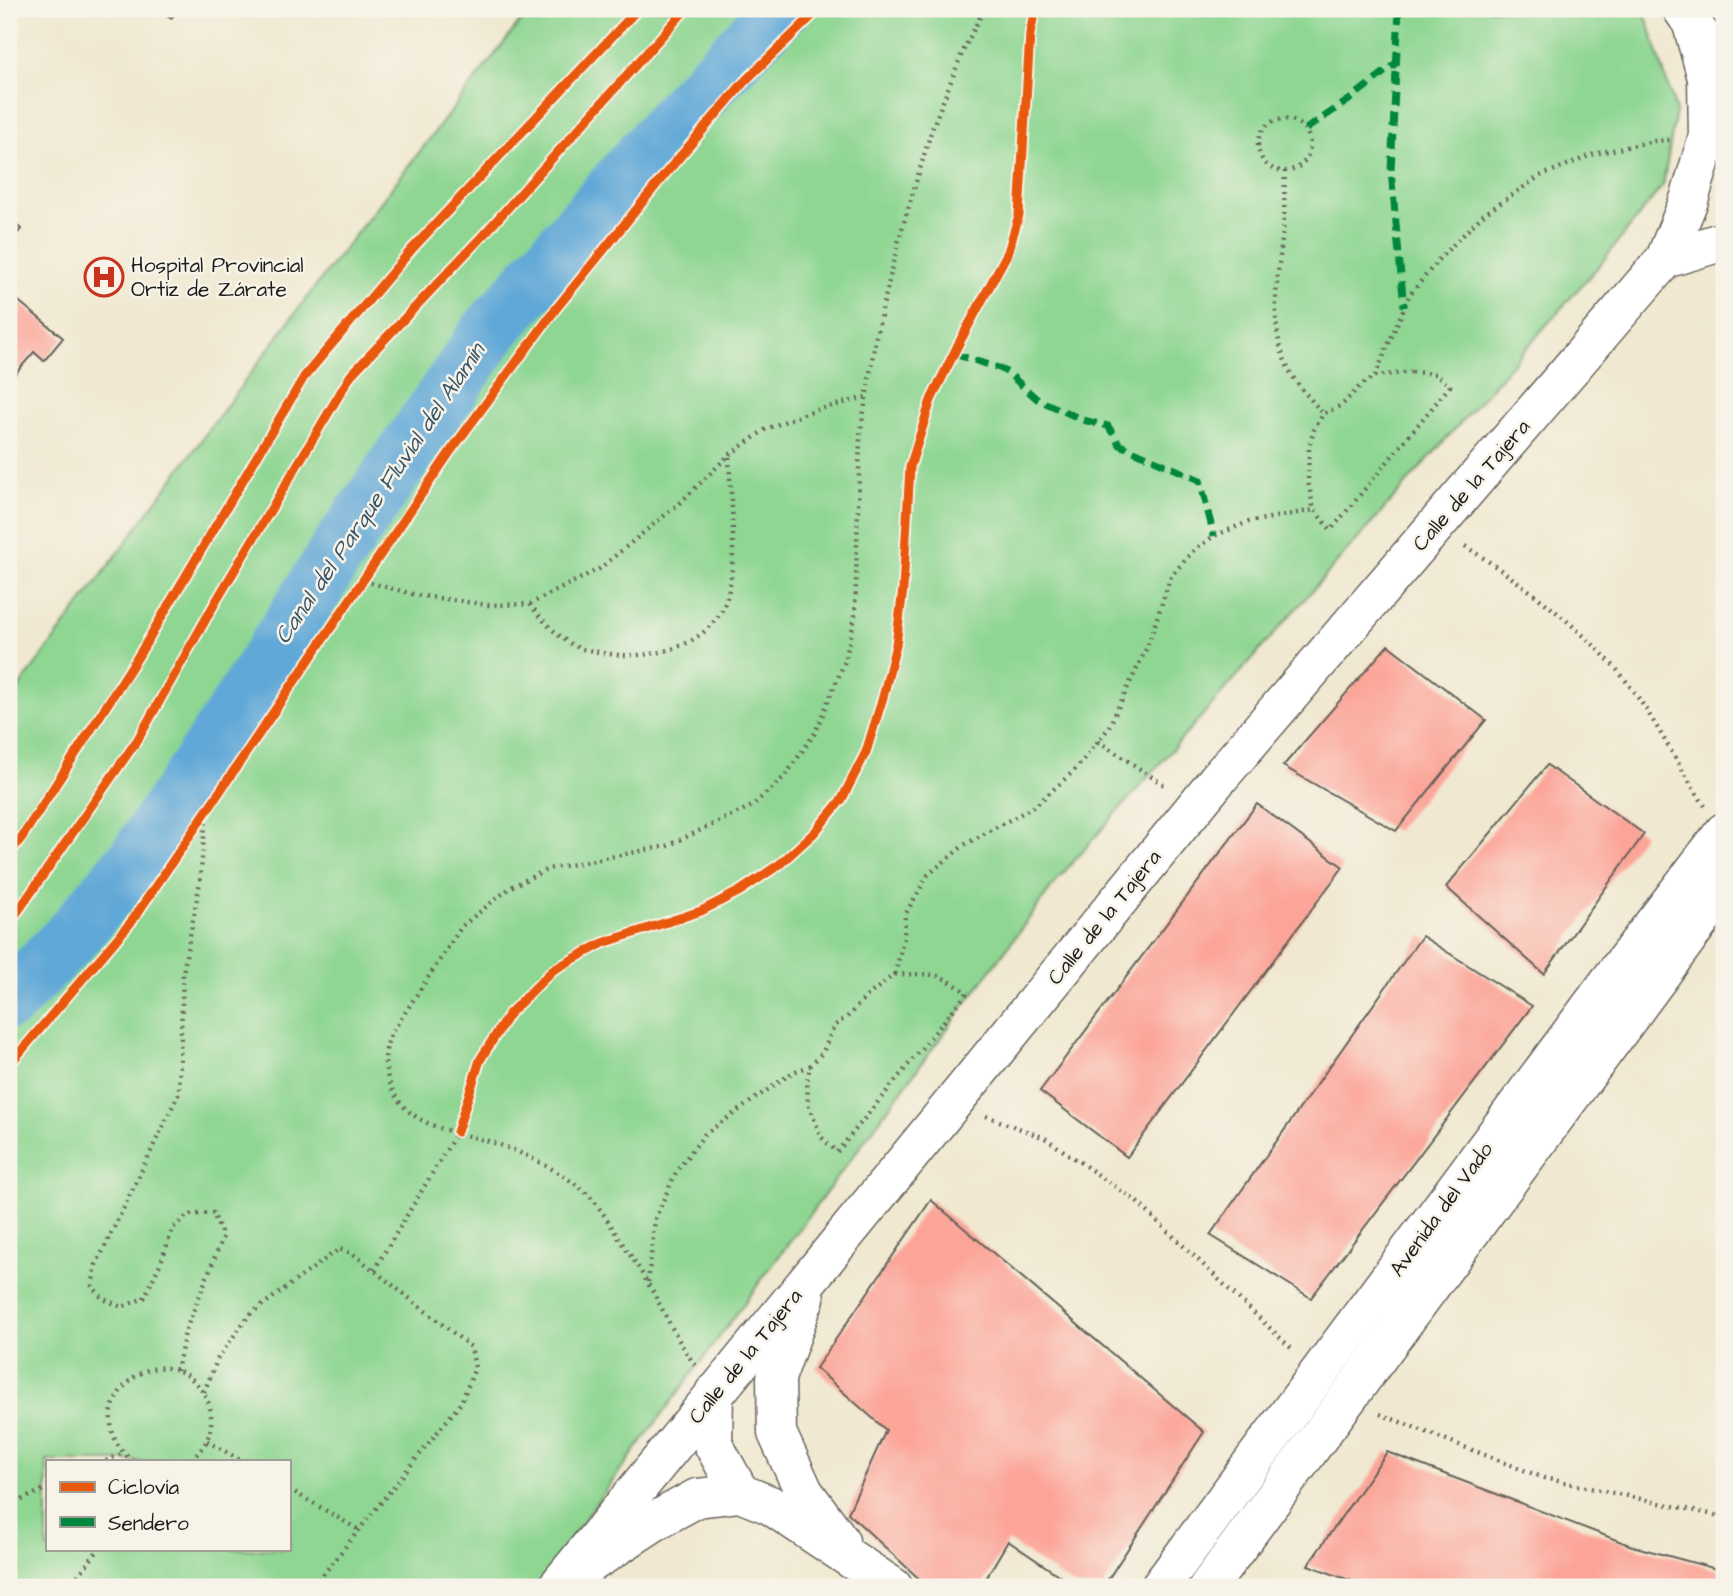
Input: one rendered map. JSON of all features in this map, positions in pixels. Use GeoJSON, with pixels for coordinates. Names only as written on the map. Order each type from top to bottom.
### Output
{"type":"FeatureCollection","features":[{"type":"Feature","properties":{"kind":"street"},"geometry":{"type":"LineString","coordinates":[[1686,14],[1724,68]]}},
{"type":"Feature","properties":{"kind":"street","name":"Calle de la Tajera"},"geometry":{"type":"LineString","coordinates":[[559,1587],[1195,806],[1665,259],[1689,200],[1708,136],[1707,78],[1686,14]]}},
{"type":"Feature","properties":{"kind":"street"},"geometry":{"type":"LineString","coordinates":[[1665,259],[1724,241]]}},
{"type":"Feature","properties":{"kind":"street","name":"Avenida del Vado"},"geometry":{"type":"LineString","coordinates":[[1160,1587],[1608,983],[1724,833]]}},
{"type":"Feature","properties":{"kind":"street","name":"Avenida del Vado"},"geometry":{"type":"LineString","coordinates":[[1208,1587],[1724,890]]}},
{"type":"Feature","properties":{"kind":"street"},"geometry":{"type":"LineString","coordinates":[[815,1270],[776,1378],[777,1433],[804,1492],[855,1562]]}},
{"type":"Feature","properties":{"kind":"street"},"geometry":{"type":"LineString","coordinates":[[715,1393],[713,1444],[740,1493]]}},
{"type":"Feature","properties":{"kind":"street","name":"Calle de la Tajera"},"geometry":{"type":"LineString","coordinates":[[559,1587],[657,1520],[697,1498],[740,1493],[770,1505],[893,1587]]}},
{"type":"Feature","properties":{"kind":"path"},"geometry":{"type":"LineString","coordinates":[[9,854],[139,655],[304,377],[412,249],[638,9]]}},
{"type":"Feature","properties":{"kind":"path"},"geometry":{"type":"LineString","coordinates":[[9,924],[138,739],[215,603],[351,375],[487,231],[686,9]]}},
{"type":"Feature","properties":{"kind":"path"},"geometry":{"type":"LineString","coordinates":[[715,1393],[676,1340],[648,1282],[605,1215],[584,1191],[549,1168],[504,1146],[433,1126],[413,1116],[394,1096],[385,1068],[384,1050],[391,1034],[462,926],[510,887],[548,869],[667,846],[752,806],[785,776],[815,733],[845,661],[855,617],[860,436],[876,336],[906,215],[932,129],[963,51],[984,9]]}},
{"type":"Feature","properties":{"kind":"path"},"geometry":{"type":"LineString","coordinates":[[1282,119],[1299,123],[1306,129],[1311,146],[1304,163],[1297,169],[1286,171],[1279,172],[1265,163],[1258,148],[1258,139],[1267,125],[1282,119]]}},
{"type":"Feature","properties":{"kind":"path"},"geometry":{"type":"LineString","coordinates":[[1375,376],[1409,296],[1431,268],[1483,215],[1540,176],[1594,153],[1654,141],[1675,140],[1704,151]]}},
{"type":"Feature","properties":{"kind":"path"},"geometry":{"type":"LineString","coordinates":[[1286,171],[1283,229],[1275,293],[1277,325],[1283,354],[1292,376],[1323,414]]}},
{"type":"Feature","properties":{"kind":"path"},"geometry":{"type":"LineString","coordinates":[[1412,372],[1435,374],[1450,386],[1331,530],[1314,510],[1308,482],[1309,448],[1323,414],[1342,405],[1375,376],[1412,372]]}},
{"type":"Feature","properties":{"kind":"path"},"geometry":{"type":"LineString","coordinates":[[364,581],[416,595],[476,603],[530,604],[599,569],[681,502],[729,456],[766,429],[866,397]]}},
{"type":"Feature","properties":{"kind":"path"},"geometry":{"type":"LineString","coordinates":[[530,604],[546,624],[577,647],[613,655],[652,655],[696,638],[719,615],[729,590],[733,550],[729,456]]}},
{"type":"Feature","properties":{"kind":"path"},"geometry":{"type":"LineString","coordinates":[[895,974],[904,938],[905,915],[928,875],[964,845],[1035,806],[1076,769],[1108,729],[1148,645],[1171,576],[1194,550],[1214,536],[1248,522],[1314,510]]}},
{"type":"Feature","properties":{"kind":"path"},"geometry":{"type":"LineString","coordinates":[[1434,527],[1500,569],[1612,664],[1660,730],[1690,784],[1724,833]]}},
{"type":"Feature","properties":{"kind":"path"},"geometry":{"type":"LineString","coordinates":[[357,591],[371,570]]}},
{"type":"Feature","properties":{"kind":"path"},"geometry":{"type":"LineString","coordinates":[[1098,741],[1195,806]]}},
{"type":"Feature","properties":{"kind":"path"},"geometry":{"type":"LineString","coordinates":[[191,835],[214,804]]}},
{"type":"Feature","properties":{"kind":"path"},"geometry":{"type":"LineString","coordinates":[[177,1371],[185,1332],[223,1237],[213,1213],[188,1215],[173,1228],[144,1298],[122,1307],[103,1299],[92,1286],[96,1265],[179,1093],[183,973],[200,882],[206,814]]}},
{"type":"Feature","properties":{"kind":"path"},"geometry":{"type":"LineString","coordinates":[[648,1282],[656,1219],[677,1170],[705,1134],[793,1072],[810,1066],[823,1052],[834,1026],[895,974],[931,974],[946,978],[967,993],[837,1152],[821,1138],[808,1103],[807,1081],[810,1066]]}},
{"type":"Feature","properties":{"kind":"path"},"geometry":{"type":"LineString","coordinates":[[374,1270],[457,1132],[460,1120]]}},
{"type":"Feature","properties":{"kind":"path"},"geometry":{"type":"LineString","coordinates":[[204,1392],[218,1358],[249,1315],[339,1249],[352,1253],[471,1347],[475,1368],[461,1403],[313,1587]]}},
{"type":"Feature","properties":{"kind":"path"},"geometry":{"type":"LineString","coordinates":[[132,1460],[123,1453],[114,1439],[112,1406],[119,1391],[130,1379],[145,1371],[161,1369],[177,1371],[193,1379],[204,1392],[211,1408],[212,1424],[208,1441],[198,1455],[190,1460]]}},
{"type":"Feature","properties":{"kind":"path"},"geometry":{"type":"LineString","coordinates":[[208,1441],[240,1460]]}},
{"type":"Feature","properties":{"kind":"path"},"geometry":{"type":"LineString","coordinates":[[108,1460],[123,1453]]}},
{"type":"Feature","properties":{"kind":"path"},"geometry":{"type":"LineString","coordinates":[[9,1506],[46,1488]]}},
{"type":"Feature","properties":{"kind":"path"},"geometry":{"type":"LineString","coordinates":[[290,1490],[359,1530]]}},
{"type":"Feature","properties":{"kind":"path"},"geometry":{"type":"LineString","coordinates":[[1719,1516],[1724,1503]]}},
{"type":"Feature","properties":{"kind":"path"},"geometry":{"type":"LineString","coordinates":[[69,1587],[98,1550]]}},
{"type":"Feature","properties":{"kind":"green space"},"geometry":{"type":"Polygon","coordinates":[[[530,9],[1639,9],[1647,19],[1676,111],[1663,185],[1602,262],[1058,879],[572,1536],[543,1587],[9,1587],[9,701],[301,305],[530,9]]]}},
{"type":"Feature","properties":{"kind":"building"},"geometry":{"type":"Polygon","coordinates":[[[160,9],[179,9],[171,18],[160,9]]]}},
{"type":"Feature","properties":{"kind":"building"},"geometry":{"type":"Polygon","coordinates":[[[9,219],[21,229],[9,243],[9,219]]]}},
{"type":"Feature","properties":{"kind":"building"},"geometry":{"type":"Polygon","coordinates":[[[9,293],[63,338],[44,361],[34,352],[9,381],[9,293]]]}},
{"type":"Feature","properties":{"kind":"building"},"geometry":{"type":"Polygon","coordinates":[[[1388,645],[1486,720],[1396,831],[1283,766],[1388,645]]]}},
{"type":"Feature","properties":{"kind":"building"},"geometry":{"type":"Polygon","coordinates":[[[1547,765],[1644,834],[1544,974],[1446,887],[1547,765]]]}},
{"type":"Feature","properties":{"kind":"building"},"geometry":{"type":"Polygon","coordinates":[[[1257,804],[1343,867],[1127,1157],[1040,1091],[1257,804]]]}},
{"type":"Feature","properties":{"kind":"building"},"geometry":{"type":"Polygon","coordinates":[[[1422,936],[1532,1006],[1311,1298],[1210,1235],[1422,936]]]}},
{"type":"Feature","properties":{"kind":"building"},"geometry":{"type":"Polygon","coordinates":[[[931,1200],[1204,1432],[1103,1587],[1076,1587],[1008,1541],[981,1587],[928,1587],[848,1513],[886,1430],[816,1368],[931,1200]]]}},
{"type":"Feature","properties":{"kind":"building"},"geometry":{"type":"Polygon","coordinates":[[[1387,1452],[1632,1546],[1724,1571],[1724,1587],[1368,1587],[1308,1565],[1387,1452]]]}},
{"type":"Feature","properties":{"kind":"waterway","name":"Canal del Parque Fluvial del Alamín"},"geometry":{"type":"LineString","coordinates":[[9,1001],[70,938],[135,861],[231,719],[339,550],[490,331],[670,125],[780,9]]}},
{"type":"Feature","properties":{"kind":"marked path"},"geometry":{"type":"LineString","coordinates":[[1399,9],[1391,171],[1404,307]]}},
{"type":"Feature","properties":{"kind":"marked path"},"geometry":{"type":"LineString","coordinates":[[1306,129],[1396,63]]}},
{"type":"Feature","properties":{"kind":"marked path"},"geometry":{"type":"LineString","coordinates":[[954,354],[999,368],[1037,399],[1083,420],[1108,426],[1120,445],[1200,480],[1214,536]]}},
{"type":"Feature","properties":{"kind":"cycle path"},"geometry":{"type":"LineString","coordinates":[[9,854],[139,655],[304,377],[412,249],[638,9]]}},
{"type":"Feature","properties":{"kind":"cycle path"},"geometry":{"type":"LineString","coordinates":[[9,924],[138,739],[215,603],[351,375],[487,231],[686,9]]}},
{"type":"Feature","properties":{"kind":"cycle path"},"geometry":{"type":"LineString","coordinates":[[9,1065],[132,921],[450,452],[555,310],[744,82],[819,9]]}},
{"type":"Feature","properties":{"kind":"cycle path"},"geometry":{"type":"LineString","coordinates":[[457,1132],[480,1060],[509,1014],[553,970],[603,943],[701,911],[740,891],[780,864],[814,833],[842,799],[866,752],[896,645],[903,589],[910,467],[931,400],[1008,252],[1019,215],[1030,34],[1035,9]]}},
{"type":"Feature","properties":{"kind":"place","name":"Hospital Provincial Ortiz de Zárate"},"geometry":{"type":"Point","coordinates":[104,277]}}]}
